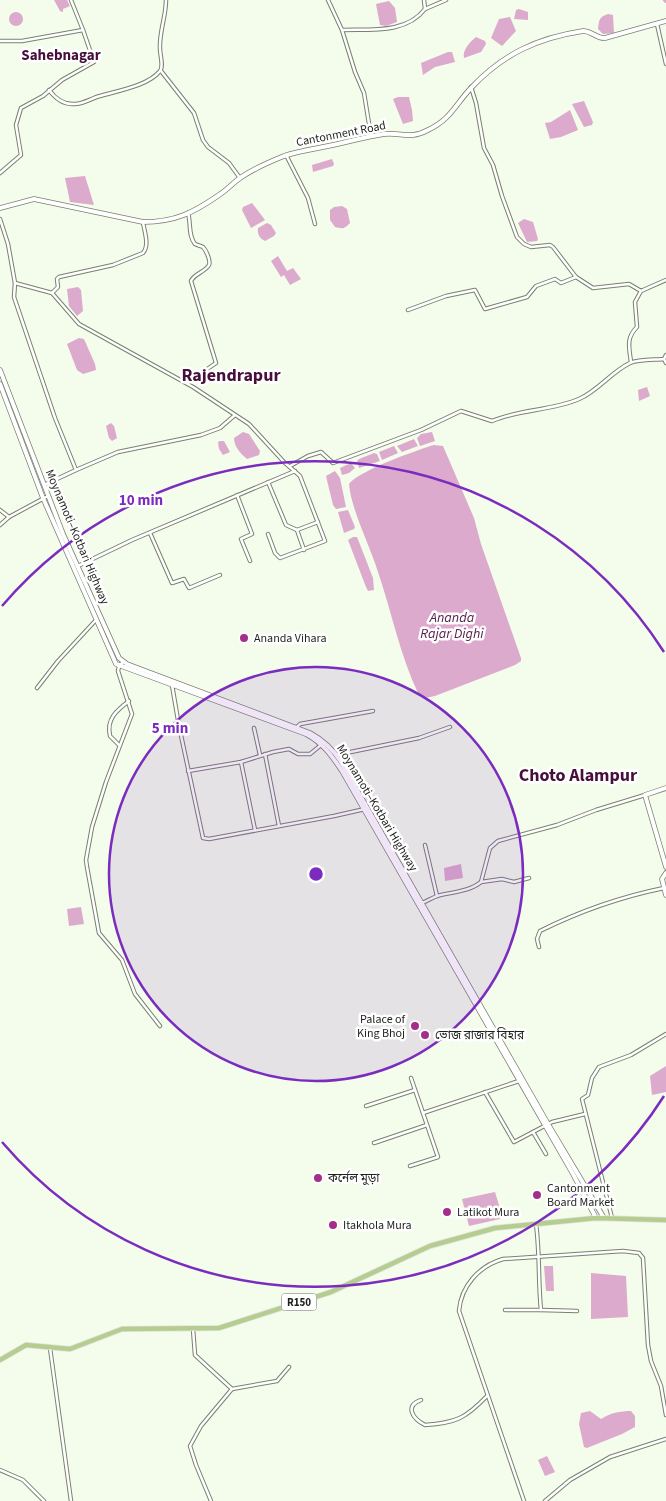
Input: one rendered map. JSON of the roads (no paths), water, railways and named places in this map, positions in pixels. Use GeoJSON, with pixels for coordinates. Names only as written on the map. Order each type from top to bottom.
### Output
{"type":"FeatureCollection","features":[{"type":"Feature","properties":{"kind":"main road","name":"Cantonment Road"},"geometry":{"type":"LineString","coordinates":[[0,208],[34,200],[143,222],[168,221],[188,213],[220,194],[240,178],[286,155],[371,136],[387,134],[407,136],[427,131],[447,118],[471,88],[500,62],[535,42],[583,31],[589,31],[598,37],[605,38],[666,21]]}},
{"type":"Feature","properties":{"kind":"main road","name":"Moynamoti–Kotbari Highway"},"geometry":{"type":"LineString","coordinates":[[0,370],[9,402],[43,498],[113,660],[119,666],[295,729],[321,744],[365,809],[422,903],[596,1218]]}},
{"type":"Feature","properties":{"kind":"main road","name":"Moynamoti–Kotbari Highway"},"geometry":{"type":"LineString","coordinates":[[0,384],[116,653],[123,662],[173,684]]}},
{"type":"Feature","properties":{"kind":"main road","name":"Moynamoti–Kotbari Highway"},"geometry":{"type":"LineString","coordinates":[[295,729],[310,733],[323,741],[336,755],[519,1081],[604,1219]]}},
{"type":"Feature","properties":{"kind":"main road"},"geometry":{"type":"LineString","coordinates":[[666,788],[645,795],[666,867]]}},
{"type":"Feature","properties":{"kind":"main road"},"geometry":{"type":"LineString","coordinates":[[666,873],[662,879],[666,895]]}},
{"type":"Feature","properties":{"kind":"main road","name":"R150"},"geometry":{"type":"LineString","coordinates":[[0,1360],[26,1345],[70,1349],[122,1329],[219,1328],[331,1292],[441,1242],[495,1228],[596,1218],[666,1220]]}},
{"type":"Feature","properties":{"kind":"street"},"geometry":{"type":"LineString","coordinates":[[0,173],[22,155],[16,125],[19,110],[43,96],[62,80],[94,62],[84,30],[71,0]]}},
{"type":"Feature","properties":{"kind":"street"},"geometry":{"type":"LineString","coordinates":[[49,90],[55,98],[63,102],[75,104],[128,89],[153,77],[160,71],[162,65],[160,48],[166,0]]}},
{"type":"Feature","properties":{"kind":"street"},"geometry":{"type":"LineString","coordinates":[[328,0],[342,30],[355,72],[364,93],[371,136]]}},
{"type":"Feature","properties":{"kind":"street"},"geometry":{"type":"LineString","coordinates":[[424,0],[425,9]]}},
{"type":"Feature","properties":{"kind":"street"},"geometry":{"type":"LineString","coordinates":[[342,30],[392,28],[412,21],[425,9],[446,0]]}},
{"type":"Feature","properties":{"kind":"street"},"geometry":{"type":"LineString","coordinates":[[657,24],[666,64]]}},
{"type":"Feature","properties":{"kind":"street"},"geometry":{"type":"LineString","coordinates":[[0,41],[22,41],[84,30]]}},
{"type":"Feature","properties":{"kind":"street"},"geometry":{"type":"LineString","coordinates":[[160,71],[194,113],[203,140],[229,163],[240,178]]}},
{"type":"Feature","properties":{"kind":"street"},"geometry":{"type":"LineString","coordinates":[[471,88],[476,103],[484,148],[493,165],[502,196],[518,237],[524,244],[531,247],[550,245],[553,247],[576,276],[593,288],[629,284],[641,291]]}},
{"type":"Feature","properties":{"kind":"street"},"geometry":{"type":"LineString","coordinates":[[286,155],[308,198],[315,224]]}},
{"type":"Feature","properties":{"kind":"street"},"geometry":{"type":"LineString","coordinates":[[186,383],[216,363],[191,281],[210,262],[204,248],[194,243],[190,231],[191,223],[188,213]]}},
{"type":"Feature","properties":{"kind":"street"},"geometry":{"type":"LineString","coordinates":[[0,219],[8,244],[15,283],[14,297],[55,418],[76,470]]}},
{"type":"Feature","properties":{"kind":"street"},"geometry":{"type":"LineString","coordinates":[[52,294],[58,286],[57,279],[59,276],[113,265],[143,253],[147,244],[143,222]]}},
{"type":"Feature","properties":{"kind":"street"},"geometry":{"type":"LineString","coordinates":[[408,310],[446,296],[475,290],[485,308],[527,297],[536,286],[556,279],[561,283],[576,276]]}},
{"type":"Feature","properties":{"kind":"street"},"geometry":{"type":"LineString","coordinates":[[631,362],[628,342],[637,327],[635,302],[641,291],[666,280]]}},
{"type":"Feature","properties":{"kind":"street"},"geometry":{"type":"LineString","coordinates":[[15,283],[52,294],[79,324],[186,383],[249,424],[296,471],[303,481],[325,541],[280,558],[275,553],[268,534]]}},
{"type":"Feature","properties":{"kind":"street"},"geometry":{"type":"LineString","coordinates":[[290,466],[308,456],[321,452],[333,463],[421,430],[461,411],[492,421],[508,414],[555,407],[594,391],[631,362],[666,359]]}},
{"type":"Feature","properties":{"kind":"street"},"geometry":{"type":"LineString","coordinates":[[44,485],[118,452],[201,435],[220,428],[235,415]]}},
{"type":"Feature","properties":{"kind":"street"},"geometry":{"type":"LineString","coordinates":[[77,566],[296,471]]}},
{"type":"Feature","properties":{"kind":"street"},"geometry":{"type":"LineString","coordinates":[[268,482],[286,524],[297,530],[304,550]]}},
{"type":"Feature","properties":{"kind":"street"},"geometry":{"type":"LineString","coordinates":[[237,495],[252,534],[241,539],[250,561]]}},
{"type":"Feature","properties":{"kind":"street"},"geometry":{"type":"LineString","coordinates":[[0,526],[9,517],[48,496]]}},
{"type":"Feature","properties":{"kind":"street"},"geometry":{"type":"LineString","coordinates":[[0,510],[9,517]]}},
{"type":"Feature","properties":{"kind":"street"},"geometry":{"type":"LineString","coordinates":[[297,530],[318,522]]}},
{"type":"Feature","properties":{"kind":"street"},"geometry":{"type":"LineString","coordinates":[[150,533],[172,582],[184,579],[189,588],[220,575]]}},
{"type":"Feature","properties":{"kind":"street"},"geometry":{"type":"LineString","coordinates":[[37,688],[58,661],[96,620]]}},
{"type":"Feature","properties":{"kind":"street"},"geometry":{"type":"LineString","coordinates":[[123,662],[119,666],[118,671],[132,714],[119,745],[92,827],[86,860],[99,933],[122,960],[135,994],[160,1026]]}},
{"type":"Feature","properties":{"kind":"street"},"geometry":{"type":"LineString","coordinates":[[173,684],[188,770],[203,838],[209,839],[365,809]]}},
{"type":"Feature","properties":{"kind":"street"},"geometry":{"type":"LineString","coordinates":[[119,745],[110,736],[110,721],[116,711],[129,701]]}},
{"type":"Feature","properties":{"kind":"street"},"geometry":{"type":"LineString","coordinates":[[295,729],[300,724],[373,711]]}},
{"type":"Feature","properties":{"kind":"street"},"geometry":{"type":"LineString","coordinates":[[336,755],[419,738],[450,727]]}},
{"type":"Feature","properties":{"kind":"street"},"geometry":{"type":"LineString","coordinates":[[254,728],[261,753],[259,757]]}},
{"type":"Feature","properties":{"kind":"street"},"geometry":{"type":"LineString","coordinates":[[188,770],[241,762],[288,749],[298,754],[310,754],[321,744]]}},
{"type":"Feature","properties":{"kind":"street"},"geometry":{"type":"LineString","coordinates":[[265,754],[279,826]]}},
{"type":"Feature","properties":{"kind":"street"},"geometry":{"type":"LineString","coordinates":[[241,762],[255,830]]}},
{"type":"Feature","properties":{"kind":"street"},"geometry":{"type":"LineString","coordinates":[[481,882],[490,848],[498,841],[645,795]]}},
{"type":"Feature","properties":{"kind":"street"},"geometry":{"type":"LineString","coordinates":[[426,845],[437,896]]}},
{"type":"Feature","properties":{"kind":"street"},"geometry":{"type":"LineString","coordinates":[[422,903],[437,896],[478,885],[481,882],[502,878],[514,882],[528,878]]}},
{"type":"Feature","properties":{"kind":"street"},"geometry":{"type":"LineString","coordinates":[[540,947],[537,939],[540,931],[566,918],[615,900],[664,888]]}},
{"type":"Feature","properties":{"kind":"street"},"geometry":{"type":"LineString","coordinates":[[612,1219],[582,1099],[588,1094],[592,1078],[599,1068],[631,1055],[666,1034]]}},
{"type":"Feature","properties":{"kind":"street"},"geometry":{"type":"LineString","coordinates":[[410,1166],[438,1157],[411,1078]]}},
{"type":"Feature","properties":{"kind":"street"},"geometry":{"type":"LineString","coordinates":[[423,1113],[519,1081]]}},
{"type":"Feature","properties":{"kind":"street"},"geometry":{"type":"LineString","coordinates":[[366,1106],[415,1090]]}},
{"type":"Feature","properties":{"kind":"street"},"geometry":{"type":"LineString","coordinates":[[485,1092],[512,1141],[516,1142],[546,1125],[585,1114]]}},
{"type":"Feature","properties":{"kind":"street"},"geometry":{"type":"LineString","coordinates":[[374,1143],[428,1125]]}},
{"type":"Feature","properties":{"kind":"street"},"geometry":{"type":"LineString","coordinates":[[533,1132],[546,1154]]}},
{"type":"Feature","properties":{"kind":"street"},"geometry":{"type":"LineString","coordinates":[[536,1223],[541,1310]]}},
{"type":"Feature","properties":{"kind":"street"},"geometry":{"type":"LineString","coordinates":[[524,1501],[459,1311],[460,1301],[470,1283],[479,1272],[491,1263],[539,1257],[623,1252],[639,1253],[643,1258],[648,1345],[666,1414]]}},
{"type":"Feature","properties":{"kind":"street"},"geometry":{"type":"LineString","coordinates":[[505,1310],[577,1311]]}},
{"type":"Feature","properties":{"kind":"street"},"geometry":{"type":"LineString","coordinates":[[193,1329],[195,1355],[232,1389]]}},
{"type":"Feature","properties":{"kind":"street"},"geometry":{"type":"LineString","coordinates":[[50,1348],[72,1501]]}},
{"type":"Feature","properties":{"kind":"street"},"geometry":{"type":"LineString","coordinates":[[211,1501],[190,1446],[200,1426],[232,1389],[277,1382],[289,1367]]}},
{"type":"Feature","properties":{"kind":"street"},"geometry":{"type":"LineString","coordinates":[[421,1400],[412,1405],[411,1410],[418,1420],[425,1425],[455,1421],[469,1414],[487,1396]]}},
{"type":"Feature","properties":{"kind":"street"},"geometry":{"type":"LineString","coordinates":[[545,1501],[570,1480],[610,1456],[666,1438]]}},
{"type":"Feature","properties":{"kind":"street"},"geometry":{"type":"LineString","coordinates":[[0,1470],[23,1480],[44,1501]]}},
{"type":"Feature","properties":{"kind":"water"},"geometry":{"type":"Polygon","coordinates":[[[54,0],[67,0],[70,6],[63,9],[63,12],[60,11],[54,0]]]}},
{"type":"Feature","properties":{"kind":"water"},"geometry":{"type":"Polygon","coordinates":[[[389,1],[395,8],[397,22],[386,26],[380,25],[376,4],[389,1]]]}},
{"type":"Feature","properties":{"kind":"water"},"geometry":{"type":"Polygon","coordinates":[[[516,10],[528,12],[528,20],[514,19],[516,10]]]}},
{"type":"Feature","properties":{"kind":"water"},"geometry":{"type":"Polygon","coordinates":[[[13,12],[19,12],[23,19],[19,26],[13,26],[9,22],[9,16],[13,12]]]}},
{"type":"Feature","properties":{"kind":"water"},"geometry":{"type":"Polygon","coordinates":[[[608,14],[613,15],[614,33],[603,34],[598,29],[599,21],[608,14]]]}},
{"type":"Feature","properties":{"kind":"water"},"geometry":{"type":"Polygon","coordinates":[[[510,17],[516,31],[502,46],[491,38],[499,19],[510,17]]]}},
{"type":"Feature","properties":{"kind":"water"},"geometry":{"type":"Polygon","coordinates":[[[476,37],[485,41],[486,44],[481,52],[464,58],[465,49],[476,37]]]}},
{"type":"Feature","properties":{"kind":"water"},"geometry":{"type":"Polygon","coordinates":[[[452,52],[455,62],[435,67],[423,75],[421,63],[452,52]]]}},
{"type":"Feature","properties":{"kind":"water"},"geometry":{"type":"Polygon","coordinates":[[[409,97],[413,121],[403,124],[393,99],[409,97]]]}},
{"type":"Feature","properties":{"kind":"water"},"geometry":{"type":"Polygon","coordinates":[[[584,101],[593,122],[592,125],[584,127],[572,104],[584,101]]]}},
{"type":"Feature","properties":{"kind":"water"},"geometry":{"type":"Polygon","coordinates":[[[570,110],[578,130],[550,139],[545,123],[551,122],[570,110]]]}},
{"type":"Feature","properties":{"kind":"water"},"geometry":{"type":"Polygon","coordinates":[[[332,159],[333,166],[313,172],[312,165],[332,159]]]}},
{"type":"Feature","properties":{"kind":"water"},"geometry":{"type":"Polygon","coordinates":[[[85,176],[94,205],[70,202],[65,178],[85,176]]]}},
{"type":"Feature","properties":{"kind":"water"},"geometry":{"type":"Polygon","coordinates":[[[252,203],[265,220],[251,228],[242,210],[243,207],[252,203]]]}},
{"type":"Feature","properties":{"kind":"water"},"geometry":{"type":"Polygon","coordinates":[[[342,206],[347,209],[350,223],[342,228],[335,227],[330,220],[330,210],[334,207],[342,206]]]}},
{"type":"Feature","properties":{"kind":"water"},"geometry":{"type":"Polygon","coordinates":[[[524,219],[533,222],[537,241],[527,242],[518,223],[524,219]]]}},
{"type":"Feature","properties":{"kind":"water"},"geometry":{"type":"Polygon","coordinates":[[[267,223],[271,225],[276,233],[265,241],[259,236],[258,228],[267,223]]]}},
{"type":"Feature","properties":{"kind":"water"},"geometry":{"type":"Polygon","coordinates":[[[278,256],[287,271],[293,268],[301,279],[290,285],[284,275],[281,277],[271,261],[278,256]]]}},
{"type":"Feature","properties":{"kind":"water"},"geometry":{"type":"Polygon","coordinates":[[[78,287],[81,290],[83,311],[77,316],[69,306],[67,289],[78,287]]]}},
{"type":"Feature","properties":{"kind":"water"},"geometry":{"type":"Polygon","coordinates":[[[79,338],[84,339],[96,370],[83,374],[77,370],[67,344],[79,338]]]}},
{"type":"Feature","properties":{"kind":"water"},"geometry":{"type":"Polygon","coordinates":[[[647,387],[650,396],[639,401],[638,390],[647,387]]]}},
{"type":"Feature","properties":{"kind":"water"},"geometry":{"type":"Polygon","coordinates":[[[111,423],[114,426],[117,438],[112,441],[109,438],[106,426],[111,423]]]}},
{"type":"Feature","properties":{"kind":"water"},"geometry":{"type":"Polygon","coordinates":[[[243,432],[249,434],[260,451],[259,455],[247,459],[238,450],[234,438],[243,432]]]}},
{"type":"Feature","properties":{"kind":"water"},"geometry":{"type":"Polygon","coordinates":[[[432,432],[435,441],[420,446],[417,438],[421,434],[432,432]]]}},
{"type":"Feature","properties":{"kind":"water"},"geometry":{"type":"Polygon","coordinates":[[[414,439],[418,446],[402,452],[397,446],[414,439]]]}},
{"type":"Feature","properties":{"kind":"water"},"geometry":{"type":"Polygon","coordinates":[[[224,441],[230,452],[223,455],[219,449],[218,442],[224,441]]]}},
{"type":"Feature","properties":{"kind":"water","name":"Ananda Rajar Dighi"},"geometry":{"type":"Polygon","coordinates":[[[434,445],[443,446],[474,518],[521,661],[435,696],[425,698],[419,695],[401,650],[378,572],[353,505],[349,484],[375,467],[434,445]]]}},
{"type":"Feature","properties":{"kind":"water"},"geometry":{"type":"Polygon","coordinates":[[[394,446],[398,453],[382,460],[379,452],[394,446]]]}},
{"type":"Feature","properties":{"kind":"water"},"geometry":{"type":"Polygon","coordinates":[[[374,453],[377,454],[380,461],[359,468],[357,461],[359,459],[374,453]]]}},
{"type":"Feature","properties":{"kind":"water"},"geometry":{"type":"Polygon","coordinates":[[[351,463],[355,468],[349,473],[342,475],[340,468],[351,463]]]}},
{"type":"Feature","properties":{"kind":"water"},"geometry":{"type":"Polygon","coordinates":[[[335,471],[340,478],[346,507],[336,509],[333,505],[326,476],[335,471]]]}},
{"type":"Feature","properties":{"kind":"water"},"geometry":{"type":"Polygon","coordinates":[[[348,510],[355,527],[344,533],[338,512],[348,510]]]}},
{"type":"Feature","properties":{"kind":"water"},"geometry":{"type":"Polygon","coordinates":[[[357,537],[359,542],[373,578],[374,590],[368,591],[366,587],[348,540],[357,537]]]}},
{"type":"Feature","properties":{"kind":"water"},"geometry":{"type":"Polygon","coordinates":[[[461,864],[463,878],[445,881],[444,868],[461,864]]]}},
{"type":"Feature","properties":{"kind":"water"},"geometry":{"type":"Polygon","coordinates":[[[81,907],[84,924],[69,926],[67,909],[81,907]]]}},
{"type":"Feature","properties":{"kind":"water"},"geometry":{"type":"Polygon","coordinates":[[[666,1066],[666,1092],[652,1095],[650,1076],[666,1066]]]}},
{"type":"Feature","properties":{"kind":"water"},"geometry":{"type":"Polygon","coordinates":[[[495,1192],[502,1215],[500,1219],[469,1226],[462,1199],[495,1192]]]}},
{"type":"Feature","properties":{"kind":"water"},"geometry":{"type":"Polygon","coordinates":[[[544,1266],[553,1266],[554,1291],[546,1291],[544,1266]]]}},
{"type":"Feature","properties":{"kind":"water"},"geometry":{"type":"Polygon","coordinates":[[[591,1273],[626,1276],[628,1317],[591,1319],[591,1273]]]}},
{"type":"Feature","properties":{"kind":"water"},"geometry":{"type":"Polygon","coordinates":[[[590,1411],[601,1419],[615,1413],[631,1411],[635,1416],[635,1427],[587,1448],[584,1447],[579,1424],[581,1413],[590,1411]]]}},
{"type":"Feature","properties":{"kind":"water"},"geometry":{"type":"Polygon","coordinates":[[[547,1456],[555,1472],[545,1476],[538,1460],[547,1456]]]}},
{"type":"Feature","properties":{"kind":"place","name":"Ananda Vihara"},"geometry":{"type":"Point","coordinates":[244,638]}},
{"type":"Feature","properties":{"kind":"place","name":"Palace of King Bhoj"},"geometry":{"type":"Point","coordinates":[415,1026]}},
{"type":"Feature","properties":{"kind":"place","name":"ভোজ রাজার বিহার"},"geometry":{"type":"Point","coordinates":[425,1035]}},
{"type":"Feature","properties":{"kind":"place","name":"কর্নেল মুড়া"},"geometry":{"type":"Point","coordinates":[318,1178]}},
{"type":"Feature","properties":{"kind":"place","name":"Cantonment Board Market"},"geometry":{"type":"Point","coordinates":[537,1195]}},
{"type":"Feature","properties":{"kind":"place","name":"Latikot Mura"},"geometry":{"type":"Point","coordinates":[447,1212]}},
{"type":"Feature","properties":{"kind":"place","name":"Itakhola Mura"},"geometry":{"type":"Point","coordinates":[333,1225]}},
{"type":"Feature","properties":{"kind":"district","name":"Sahebnagar"},"geometry":{"type":"Point","coordinates":[61,55]}},
{"type":"Feature","properties":{"kind":"district","name":"Rajendrapur"},"geometry":{"type":"Point","coordinates":[231,375]}},
{"type":"Feature","properties":{"kind":"district","name":"Choto Alampur"},"geometry":{"type":"Point","coordinates":[578,775]}}]}
